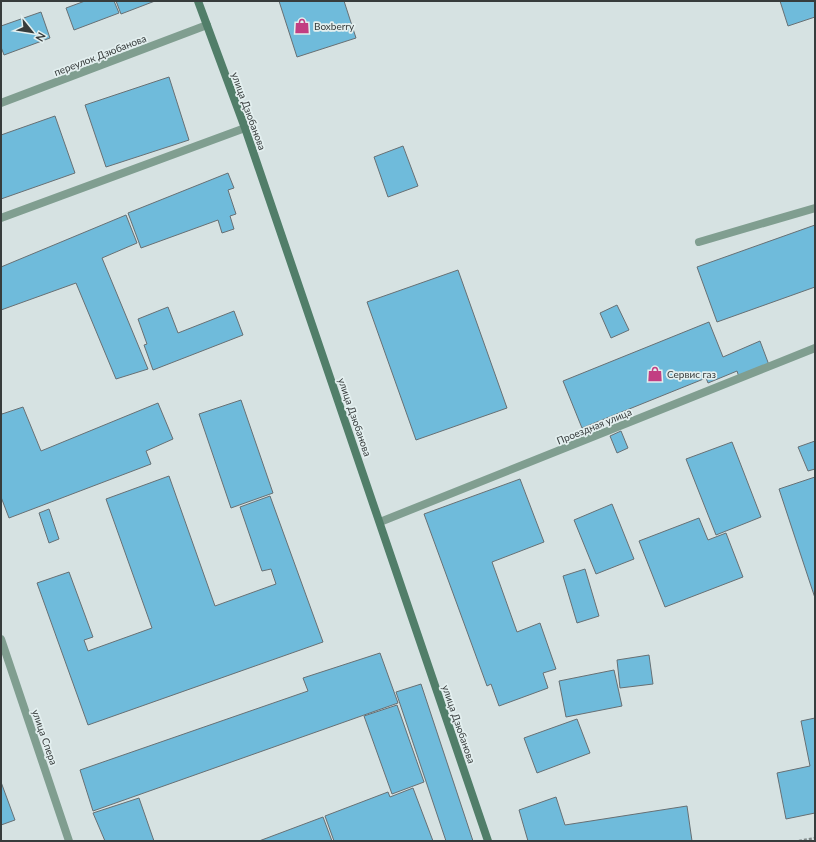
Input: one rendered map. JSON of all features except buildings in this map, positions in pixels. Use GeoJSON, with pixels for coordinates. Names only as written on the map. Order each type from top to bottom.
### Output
{"type":"FeatureCollection","features":[{"type":"Feature","properties":{"kind":"street","name":"улица Дзюбанова"},"geometry":{"type":"LineString","coordinates":[[198,1],[245,128],[488,841]]}},
{"type":"Feature","properties":{"kind":"street","name":"переулок Дзюбанова"},"geometry":{"type":"LineString","coordinates":[[1,103],[207,25]]}},
{"type":"Feature","properties":{"kind":"street"},"geometry":{"type":"LineString","coordinates":[[1,218],[245,128]]}},
{"type":"Feature","properties":{"kind":"street"},"geometry":{"type":"LineString","coordinates":[[699,242],[815,208]]}},
{"type":"Feature","properties":{"kind":"street","name":"Проездная улица"},"geometry":{"type":"LineString","coordinates":[[380,522],[815,348]]}},
{"type":"Feature","properties":{"kind":"street","name":"улица Спера"},"geometry":{"type":"LineString","coordinates":[[1,639],[69,841]]}},
{"type":"Feature","properties":{"kind":"path"},"geometry":{"type":"LineString","coordinates":[[799,841],[815,838]]}},
{"type":"Feature","properties":{"kind":"place","name":"Boxberry"},"geometry":{"type":"Point","coordinates":[302,26]}},
{"type":"Feature","properties":{"kind":"place","name":"Сервис газ"},"geometry":{"type":"Point","coordinates":[655,374]}}]}
